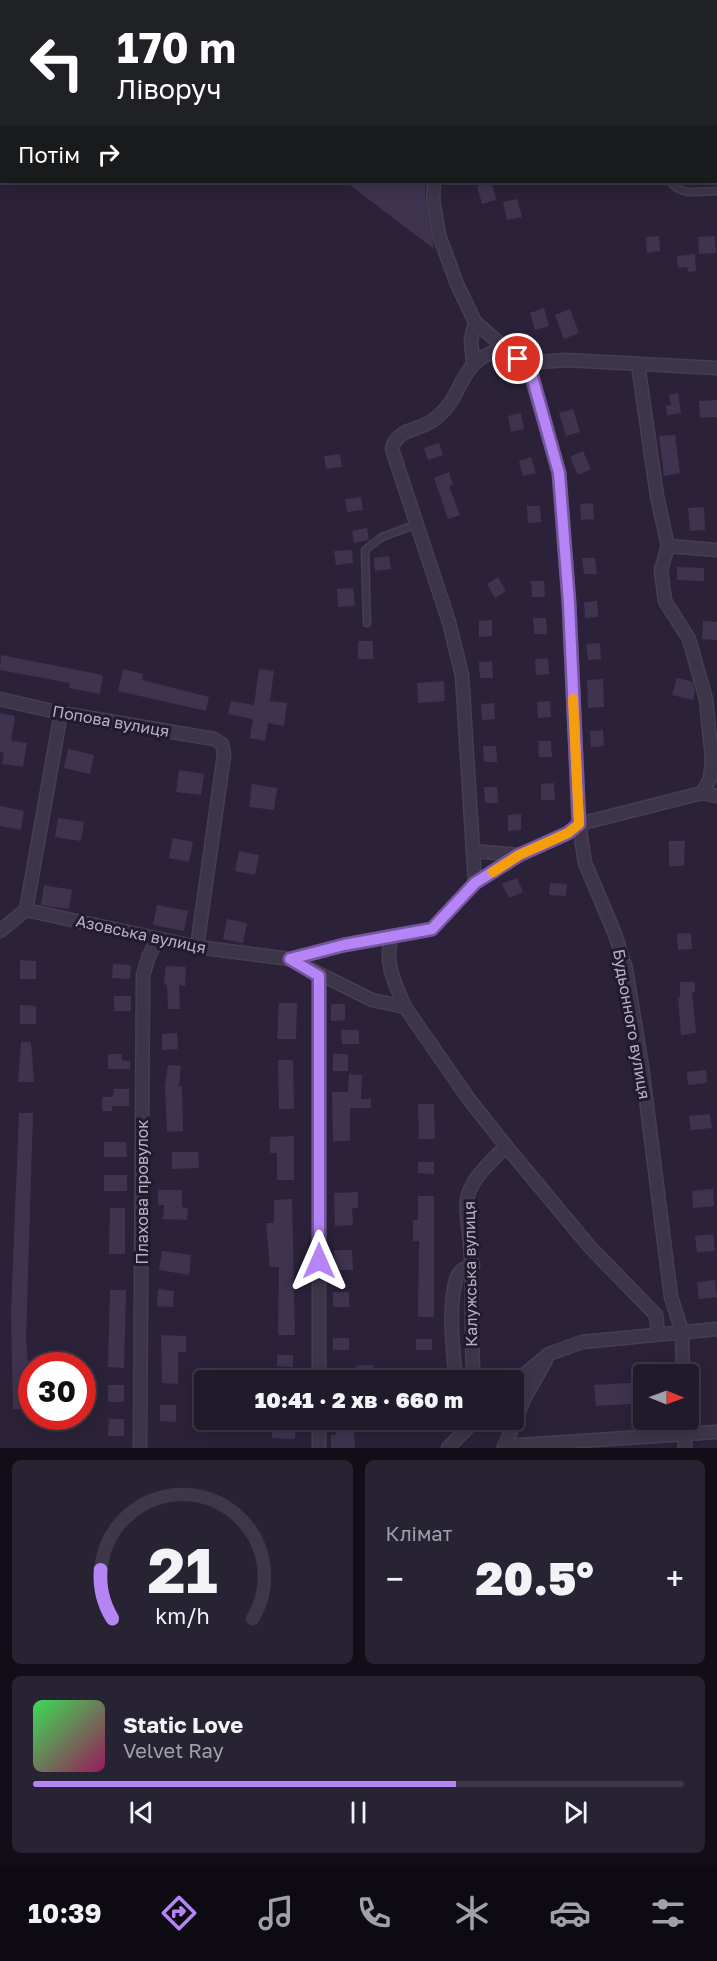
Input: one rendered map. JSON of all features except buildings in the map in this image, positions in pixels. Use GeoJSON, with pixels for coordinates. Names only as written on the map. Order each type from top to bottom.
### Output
{"type":"FeatureCollection","features":[{"type":"Feature","properties":{"kind":"street"},"geometry":{"type":"LineString","coordinates":[[434,183],[433,200],[439,235],[475,322],[530,369],[540,362],[566,360],[717,368]]}},
{"type":"Feature","properties":{"kind":"street"},"geometry":{"type":"LineString","coordinates":[[473,364],[471,340],[475,322]]}},
{"type":"Feature","properties":{"kind":"street"},"geometry":{"type":"LineString","coordinates":[[475,883],[462,675],[449,622],[392,449],[394,440],[401,434],[436,419],[473,364],[483,354],[507,348]]}},
{"type":"Feature","properties":{"kind":"street"},"geometry":{"type":"LineString","coordinates":[[638,364],[657,496],[668,546],[661,570],[664,601],[689,639],[712,699],[710,778],[702,793]]}},
{"type":"Feature","properties":{"kind":"street","name":"Будьонного вулиця"},"geometry":{"type":"LineString","coordinates":[[530,369],[559,473],[569,603],[579,824],[585,863],[615,934],[626,969],[642,1067],[671,1297],[682,1331],[683,1364]]}},
{"type":"Feature","properties":{"kind":"street"},"geometry":{"type":"LineString","coordinates":[[668,546],[717,550]]}},
{"type":"Feature","properties":{"kind":"street","name":"Попова вулиця"},"geometry":{"type":"LineString","coordinates":[[0,699],[61,713],[214,739],[222,744],[224,755],[197,947]]}},
{"type":"Feature","properties":{"kind":"street"},"geometry":{"type":"LineString","coordinates":[[0,931],[26,910],[61,713]]}},
{"type":"Feature","properties":{"kind":"street"},"geometry":{"type":"LineString","coordinates":[[290,959],[432,929],[475,883],[519,855],[568,833],[579,824],[702,793],[717,796]]}},
{"type":"Feature","properties":{"kind":"street"},"geometry":{"type":"LineString","coordinates":[[473,851],[519,855]]}},
{"type":"Feature","properties":{"kind":"street","name":"Азовська вулиця"},"geometry":{"type":"LineString","coordinates":[[26,910],[197,947],[290,959]]}},
{"type":"Feature","properties":{"kind":"street"},"geometry":{"type":"LineString","coordinates":[[392,936],[387,949],[388,963],[405,1007],[468,1098],[506,1146],[590,1247],[656,1315],[658,1333]]}},
{"type":"Feature","properties":{"kind":"street","name":"Плахова провулок"},"geometry":{"type":"LineString","coordinates":[[140,1448],[143,975],[158,939]]}},
{"type":"Feature","properties":{"kind":"street"},"geometry":{"type":"LineString","coordinates":[[290,959],[319,976],[372,1000],[405,1007]]}},
{"type":"Feature","properties":{"kind":"street"},"geometry":{"type":"LineString","coordinates":[[319,976],[319,1370]]}},
{"type":"Feature","properties":{"kind":"street","name":"Калужська вулиця"},"geometry":{"type":"LineString","coordinates":[[474,1370],[473,1265],[467,1207],[469,1192],[489,1163],[506,1146]]}},
{"type":"Feature","properties":{"kind":"street"},"geometry":{"type":"LineString","coordinates":[[455,1370],[452,1333],[456,1279],[462,1270],[473,1265]]}},
{"type":"Feature","properties":{"kind":"street"},"geometry":{"type":"LineString","coordinates":[[656,1315],[671,1297]]}},
{"type":"Feature","properties":{"kind":"street"},"geometry":{"type":"LineString","coordinates":[[524,1375],[549,1354],[582,1342],[717,1329]]}},
{"type":"Feature","properties":{"kind":"street"},"geometry":{"type":"LineString","coordinates":[[549,1354],[524,1399],[504,1447],[717,1432]]}},
{"type":"Feature","properties":{"kind":"street"},"geometry":{"type":"LineString","coordinates":[[319,1430],[319,1448]]}},
{"type":"Feature","properties":{"kind":"street"},"geometry":{"type":"LineString","coordinates":[[448,1448],[465,1430]]}},
{"type":"Feature","properties":{"kind":"street"},"geometry":{"type":"LineString","coordinates":[[685,1430],[685,1448]]}},
{"type":"Feature","properties":{"kind":"lane"},"geometry":{"type":"LineString","coordinates":[[672,183],[675,188],[685,192],[717,191]]}},
{"type":"Feature","properties":{"kind":"lane"},"geometry":{"type":"LineString","coordinates":[[367,623],[365,550],[382,537],[417,524]]}},
{"type":"Feature","properties":{"kind":"slow traffic"},"geometry":{"type":"LineString","coordinates":[[493,872],[519,855],[568,833],[579,824],[573,699]]}},
{"type":"Feature","properties":{"kind":"route"},"geometry":{"type":"LineString","coordinates":[[319,1261],[319,976],[290,959],[344,945],[432,929],[475,883],[519,855],[568,833],[579,824],[569,603],[559,473],[530,369],[518,359]]}}]}
